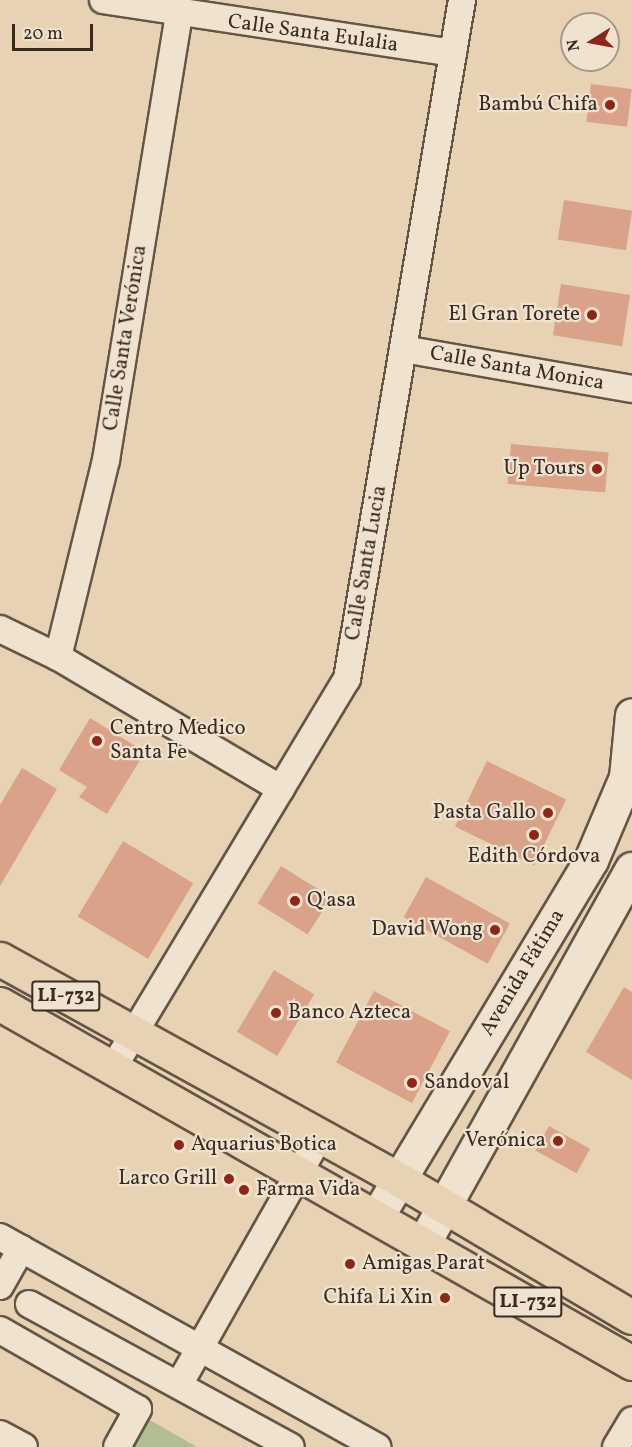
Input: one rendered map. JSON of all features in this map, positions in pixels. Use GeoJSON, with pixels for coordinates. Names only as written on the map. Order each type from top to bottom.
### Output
{"type":"FeatureCollection","features":[{"type":"Feature","properties":{"kind":"main road","name":"Avenida Fátima"},"geometry":{"type":"LineString","coordinates":[[377,1216],[591,860],[626,777],[632,715]]}},
{"type":"Feature","properties":{"kind":"main road","name":"Avenida Fátima"},"geometry":{"type":"LineString","coordinates":[[424,1242],[631,876]]}},
{"type":"Feature","properties":{"kind":"main road","name":"LI-732"},"geometry":{"type":"LineString","coordinates":[[0,959],[400,1180],[632,1317]]}},
{"type":"Feature","properties":{"kind":"main road","name":"LI-732"},"geometry":{"type":"LineString","coordinates":[[0,1004],[297,1174],[424,1242],[632,1363]]}},
{"type":"Feature","properties":{"kind":"street","name":"Calle Santa Eulalia"},"geometry":{"type":"LineString","coordinates":[[103,0],[179,15],[453,53]]}},
{"type":"Feature","properties":{"kind":"street","name":"Calle Santa Lucia"},"geometry":{"type":"LineString","coordinates":[[113,1068],[347,679],[462,0]]}},
{"type":"Feature","properties":{"kind":"street","name":"Calle Santa Verónica"},"geometry":{"type":"LineString","coordinates":[[58,657],[106,460],[179,15]]}},
{"type":"Feature","properties":{"kind":"street","name":"Calle Santa Monica"},"geometry":{"type":"LineString","coordinates":[[403,349],[632,389]]}},
{"type":"Feature","properties":{"kind":"street"},"geometry":{"type":"LineString","coordinates":[[0,629],[58,657],[281,789]]}},
{"type":"Feature","properties":{"kind":"street"},"geometry":{"type":"LineString","coordinates":[[591,860],[631,876]]}},
{"type":"Feature","properties":{"kind":"street"},"geometry":{"type":"LineString","coordinates":[[180,1383],[320,1136]]}},
{"type":"Feature","properties":{"kind":"street"},"geometry":{"type":"LineString","coordinates":[[0,1286],[11,1243],[377,1447]]}},
{"type":"Feature","properties":{"kind":"street"},"geometry":{"type":"LineString","coordinates":[[29,1304],[180,1383],[291,1447]]}},
{"type":"Feature","properties":{"kind":"street"},"geometry":{"type":"LineString","coordinates":[[0,1330],[138,1409],[117,1447]]}},
{"type":"Feature","properties":{"kind":"street"},"geometry":{"type":"LineString","coordinates":[[616,1447],[632,1420]]}},
{"type":"Feature","properties":{"kind":"street"},"geometry":{"type":"LineString","coordinates":[[0,1434],[24,1447]]}},
{"type":"Feature","properties":{"kind":"green space"},"geometry":{"type":"Polygon","coordinates":[[[139,1414],[197,1447],[120,1447],[139,1414]]]}},
{"type":"Feature","properties":{"kind":"building","name":"Bambú Chifa"},"geometry":{"type":"Polygon","coordinates":[[[591,84],[632,89],[627,127],[586,122],[591,84]]]}},
{"type":"Feature","properties":{"kind":"building"},"geometry":{"type":"Polygon","coordinates":[[[564,200],[632,211],[626,250],[558,240],[564,200]]]}},
{"type":"Feature","properties":{"kind":"building","name":"El Gran Torete"},"geometry":{"type":"Polygon","coordinates":[[[561,284],[630,295],[622,346],[553,335],[561,284]]]}},
{"type":"Feature","properties":{"kind":"building"},"geometry":{"type":"Polygon","coordinates":[[[511,444],[609,453],[605,492],[508,484],[511,444]]]}},
{"type":"Feature","properties":{"kind":"building"},"geometry":{"type":"Polygon","coordinates":[[[90,718],[145,752],[107,814],[79,797],[87,787],[59,770],[90,718]]]}},
{"type":"Feature","properties":{"kind":"building"},"geometry":{"type":"Polygon","coordinates":[[[487,761],[566,800],[534,865],[455,827],[487,761]]]}},
{"type":"Feature","properties":{"kind":"building"},"geometry":{"type":"Polygon","coordinates":[[[22,768],[57,789],[0,886],[0,805],[22,768]]]}},
{"type":"Feature","properties":{"kind":"building"},"geometry":{"type":"Polygon","coordinates":[[[123,841],[193,883],[148,959],[78,916],[123,841]]]}},
{"type":"Feature","properties":{"kind":"building","name":"Q'asa"},"geometry":{"type":"Polygon","coordinates":[[[281,866],[331,897],[308,935],[258,903],[281,866]]]}},
{"type":"Feature","properties":{"kind":"building"},"geometry":{"type":"Polygon","coordinates":[[[426,877],[510,924],[488,964],[404,917],[426,877]]]}},
{"type":"Feature","properties":{"kind":"building","name":"Banco Azteca"},"geometry":{"type":"Polygon","coordinates":[[[274,970],[314,994],[277,1056],[237,1032],[274,970]]]}},
{"type":"Feature","properties":{"kind":"building"},"geometry":{"type":"Polygon","coordinates":[[[624,987],[632,992],[632,1080],[586,1052],[624,987]]]}},
{"type":"Feature","properties":{"kind":"building"},"geometry":{"type":"Polygon","coordinates":[[[374,991],[450,1031],[412,1103],[336,1063],[374,991]]]}},
{"type":"Feature","properties":{"kind":"building"},"geometry":{"type":"Polygon","coordinates":[[[549,1126],[590,1149],[577,1173],[535,1150],[549,1126]]]}},
{"type":"Feature","properties":{"kind":"place","name":"Bambú Chifa"},"geometry":{"type":"Point","coordinates":[610,105]}},
{"type":"Feature","properties":{"kind":"place","name":"El Gran Torete"},"geometry":{"type":"Point","coordinates":[592,315]}},
{"type":"Feature","properties":{"kind":"place","name":"Up Tours"},"geometry":{"type":"Point","coordinates":[597,469]}},
{"type":"Feature","properties":{"kind":"place","name":"Centro Medico Santa Fe"},"geometry":{"type":"Point","coordinates":[97,741]}},
{"type":"Feature","properties":{"kind":"place","name":"Pasta Gallo"},"geometry":{"type":"Point","coordinates":[548,813]}},
{"type":"Feature","properties":{"kind":"place","name":"Edith Córdova"},"geometry":{"type":"Point","coordinates":[534,835]}},
{"type":"Feature","properties":{"kind":"place","name":"Q'asa"},"geometry":{"type":"Point","coordinates":[295,901]}},
{"type":"Feature","properties":{"kind":"place","name":"David Wong"},"geometry":{"type":"Point","coordinates":[495,930]}},
{"type":"Feature","properties":{"kind":"place","name":"Banco Azteca"},"geometry":{"type":"Point","coordinates":[276,1013]}},
{"type":"Feature","properties":{"kind":"place","name":"Sandoval"},"geometry":{"type":"Point","coordinates":[412,1083]}},
{"type":"Feature","properties":{"kind":"place","name":"Verónica"},"geometry":{"type":"Point","coordinates":[558,1141]}},
{"type":"Feature","properties":{"kind":"place","name":"Aquarius Botica"},"geometry":{"type":"Point","coordinates":[179,1145]}},
{"type":"Feature","properties":{"kind":"place","name":"Larco Grill"},"geometry":{"type":"Point","coordinates":[229,1179]}},
{"type":"Feature","properties":{"kind":"place","name":"Farma Vida"},"geometry":{"type":"Point","coordinates":[244,1190]}},
{"type":"Feature","properties":{"kind":"place","name":"Amigas Parat"},"geometry":{"type":"Point","coordinates":[350,1264]}},
{"type":"Feature","properties":{"kind":"place","name":"Chifa Li Xin"},"geometry":{"type":"Point","coordinates":[445,1298]}}]}
